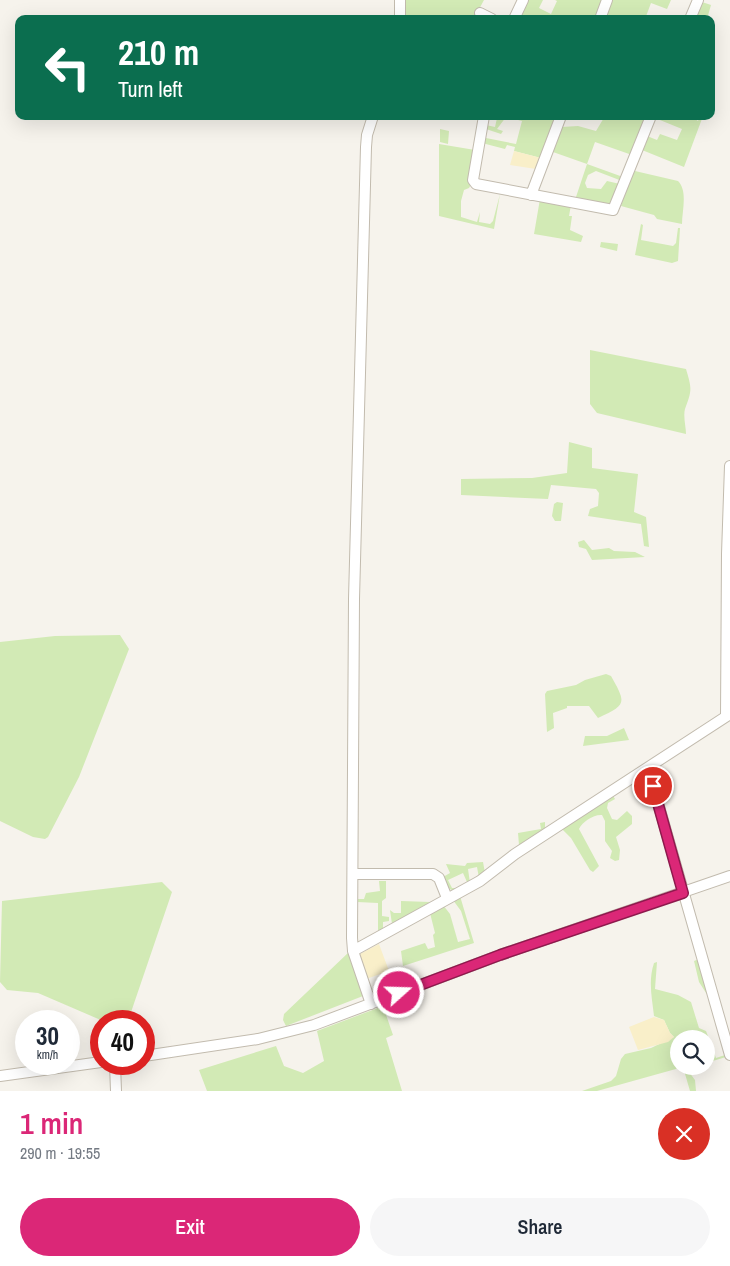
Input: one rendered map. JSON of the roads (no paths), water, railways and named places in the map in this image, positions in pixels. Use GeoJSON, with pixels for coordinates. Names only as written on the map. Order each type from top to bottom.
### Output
{"type":"FeatureCollection","features":[{"type":"Feature","properties":{"kind":"street"},"geometry":{"type":"LineString","coordinates":[[400,0],[400,15]]}},
{"type":"Feature","properties":{"kind":"street"},"geometry":{"type":"LineString","coordinates":[[516,15],[523,0]]}},
{"type":"Feature","properties":{"kind":"street"},"geometry":{"type":"LineString","coordinates":[[601,15],[607,0]]}},
{"type":"Feature","properties":{"kind":"street"},"geometry":{"type":"LineString","coordinates":[[692,15],[698,0]]}},
{"type":"Feature","properties":{"kind":"street"},"geometry":{"type":"LineString","coordinates":[[480,13],[484,15]]}},
{"type":"Feature","properties":{"kind":"street"},"geometry":{"type":"LineString","coordinates":[[371,120],[366,148],[355,559],[353,874],[354,952],[371,1004]]}},
{"type":"Feature","properties":{"kind":"street"},"geometry":{"type":"LineString","coordinates":[[483,120],[473,180],[476,184],[613,210],[649,120]]}},
{"type":"Feature","properties":{"kind":"street"},"geometry":{"type":"LineString","coordinates":[[531,195],[560,120]]}},
{"type":"Feature","properties":{"kind":"street"},"geometry":{"type":"LineString","coordinates":[[354,952],[480,881],[515,854],[728,715],[727,554],[730,466]]}},
{"type":"Feature","properties":{"kind":"street"},"geometry":{"type":"LineString","coordinates":[[648,768],[730,1055]]}},
{"type":"Feature","properties":{"kind":"street"},"geometry":{"type":"LineString","coordinates":[[353,874],[433,874],[439,878],[447,898]]}},
{"type":"Feature","properties":{"kind":"street"},"geometry":{"type":"LineString","coordinates":[[155,1054],[281,1035],[371,1004],[500,955],[730,876]]}},
{"type":"Feature","properties":{"kind":"street"},"geometry":{"type":"LineString","coordinates":[[0,1076],[90,1064]]}},
{"type":"Feature","properties":{"kind":"street"},"geometry":{"type":"LineString","coordinates":[[115,1075],[116,1091]]}}]}
